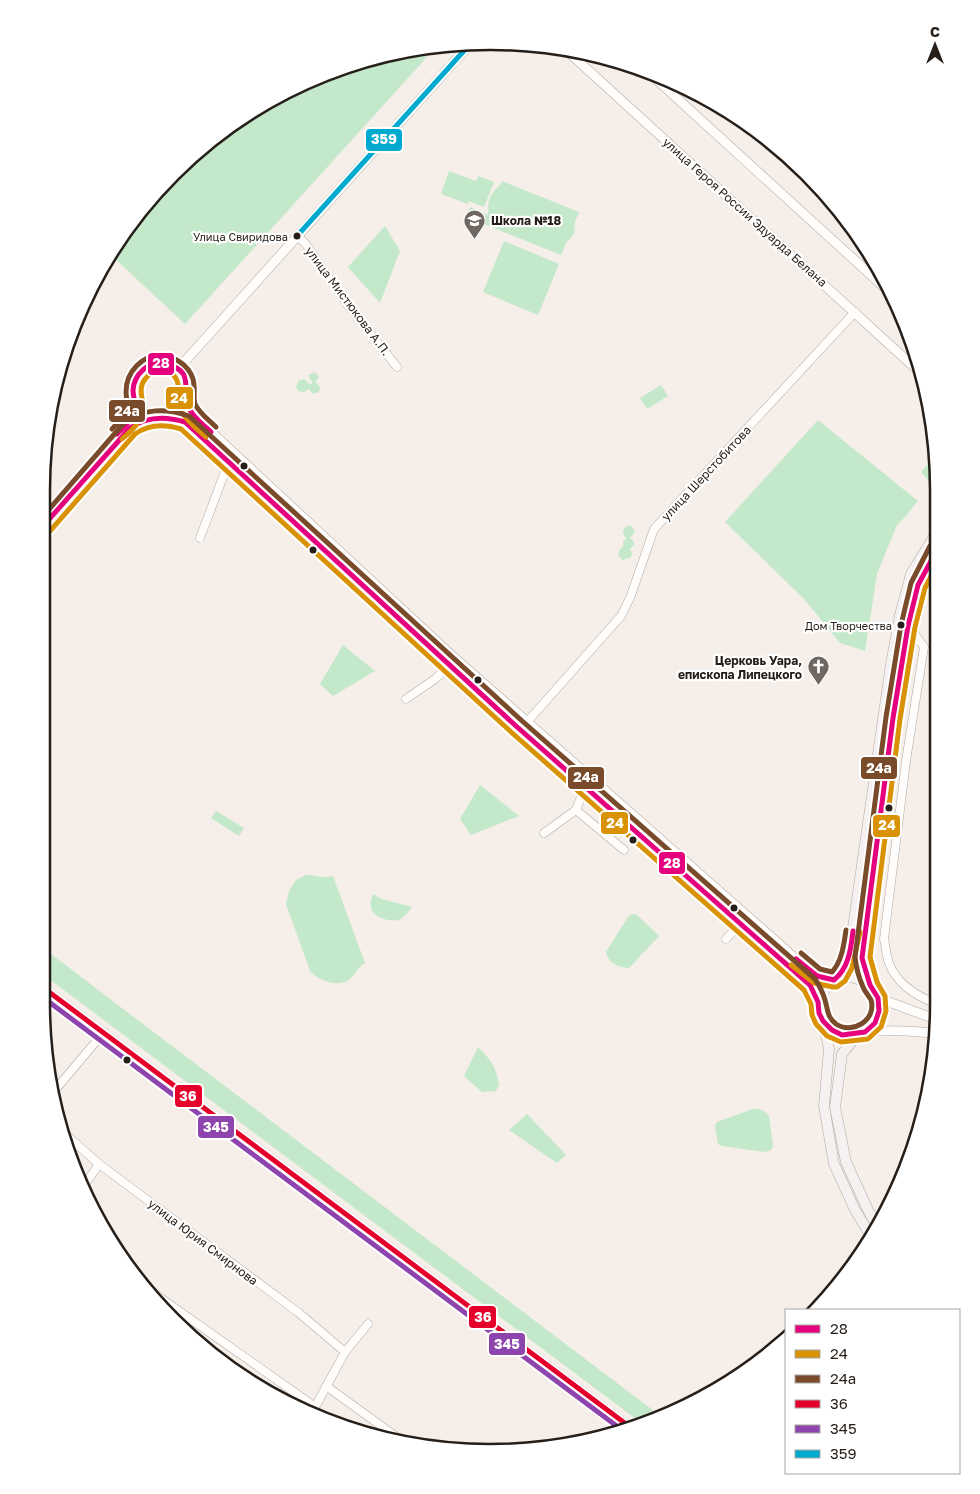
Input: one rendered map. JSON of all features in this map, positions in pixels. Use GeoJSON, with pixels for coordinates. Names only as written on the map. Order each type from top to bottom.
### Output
{"type":"FeatureCollection","features":[{"type":"Feature","properties":{"kind":"main road"},"geometry":{"type":"LineString","coordinates":[[867,1230],[855,1210],[834,1164],[824,1106],[829,1049],[818,1002],[824,990],[836,979],[850,955],[891,664],[900,615],[911,574],[930,544]]}},
{"type":"Feature","properties":{"kind":"main road"},"geometry":{"type":"LineString","coordinates":[[873,1220],[846,1162],[835,1107],[842,1054],[861,1033],[875,1023],[879,1011],[878,998],[870,985],[862,958],[893,718],[908,626],[918,585],[930,563]]}},
{"type":"Feature","properties":{"kind":"main road"},"geometry":{"type":"LineString","coordinates":[[836,979],[852,977],[870,985]]}},
{"type":"Feature","properties":{"kind":"main road"},"geometry":{"type":"LineString","coordinates":[[823,1021],[832,1030],[842,1035],[861,1033]]}},
{"type":"Feature","properties":{"kind":"street"},"geometry":{"type":"LineString","coordinates":[[178,369],[465,51]]}},
{"type":"Feature","properties":{"kind":"street","name":"улица Героя России Эдуарда Белана"},"geometry":{"type":"LineString","coordinates":[[575,58],[912,364]]}},
{"type":"Feature","properties":{"kind":"street"},"geometry":{"type":"LineString","coordinates":[[662,85],[878,282]]}},
{"type":"Feature","properties":{"kind":"street","name":"улица Мистюкова А.П."},"geometry":{"type":"LineString","coordinates":[[297,236],[305,243],[347,304],[397,367]]}},
{"type":"Feature","properties":{"kind":"street","name":"улица Шерстобитова"},"geometry":{"type":"LineString","coordinates":[[528,721],[621,616],[630,598],[654,529],[855,312]]}},
{"type":"Feature","properties":{"kind":"street"},"geometry":{"type":"LineString","coordinates":[[155,418],[141,410],[136,404],[133,395],[134,383],[138,374],[147,367],[158,363],[170,364],[178,369],[187,381],[187,400],[190,410],[195,417],[448,652],[804,966],[817,976],[836,979]]}},
{"type":"Feature","properties":{"kind":"street"},"geometry":{"type":"LineString","coordinates":[[50,519],[130,428],[137,422],[166,417],[177,412],[187,400]]}},
{"type":"Feature","properties":{"kind":"street"},"geometry":{"type":"LineString","coordinates":[[50,509],[133,417],[136,404]]}},
{"type":"Feature","properties":{"kind":"street"},"geometry":{"type":"LineString","coordinates":[[166,417],[185,422],[229,461],[450,665],[810,985],[818,1002]]}},
{"type":"Feature","properties":{"kind":"street"},"geometry":{"type":"LineString","coordinates":[[200,538],[229,461]]}},
{"type":"Feature","properties":{"kind":"street"},"geometry":{"type":"LineString","coordinates":[[908,626],[924,647],[906,761],[884,939],[889,962],[897,978],[922,998],[930,1001]]}},
{"type":"Feature","properties":{"kind":"street"},"geometry":{"type":"LineString","coordinates":[[906,642],[924,647]]}},
{"type":"Feature","properties":{"kind":"street"},"geometry":{"type":"LineString","coordinates":[[406,699],[435,679],[450,665]]}},
{"type":"Feature","properties":{"kind":"street"},"geometry":{"type":"LineString","coordinates":[[544,833],[576,810],[586,786]]}},
{"type":"Feature","properties":{"kind":"street"},"geometry":{"type":"LineString","coordinates":[[576,810],[624,850]]}},
{"type":"Feature","properties":{"kind":"street"},"geometry":{"type":"LineString","coordinates":[[726,939],[740,924]]}},
{"type":"Feature","properties":{"kind":"street"},"geometry":{"type":"LineString","coordinates":[[50,993],[625,1423]]}},
{"type":"Feature","properties":{"kind":"street"},"geometry":{"type":"LineString","coordinates":[[878,998],[930,1017]]}},
{"type":"Feature","properties":{"kind":"street"},"geometry":{"type":"LineString","coordinates":[[861,1033],[889,1030],[929,1033]]}},
{"type":"Feature","properties":{"kind":"street"},"geometry":{"type":"LineString","coordinates":[[58,1088],[104,1032]]}},
{"type":"Feature","properties":{"kind":"street","name":"улица Юрия Смирнова"},"geometry":{"type":"LineString","coordinates":[[71,1139],[99,1164],[299,1314],[345,1352]]}},
{"type":"Feature","properties":{"kind":"street"},"geometry":{"type":"LineString","coordinates":[[87,1181],[99,1164]]}},
{"type":"Feature","properties":{"kind":"street"},"geometry":{"type":"LineString","coordinates":[[168,1303],[308,1405]]}},
{"type":"Feature","properties":{"kind":"street"},"geometry":{"type":"LineString","coordinates":[[315,1408],[345,1352],[368,1324]]}},
{"type":"Feature","properties":{"kind":"street"},"geometry":{"type":"LineString","coordinates":[[326,1386],[391,1433]]}},
{"type":"Feature","properties":{"kind":"green space"},"geometry":{"type":"Polygon","coordinates":[[[429,55],[185,324],[116,259],[141,222],[159,200],[200,159],[222,141],[246,124],[295,95],[349,73],[404,58],[429,55]]]}},
{"type":"Feature","properties":{"kind":"green space"},"geometry":{"type":"Polygon","coordinates":[[[449,171],[476,181],[478,176],[494,182],[484,207],[469,201],[468,204],[441,194],[449,171]]]}},
{"type":"Feature","properties":{"kind":"green space"},"geometry":{"type":"Polygon","coordinates":[[[502,181],[579,212],[575,222],[574,234],[566,243],[561,255],[466,217],[470,207],[488,215],[491,196],[502,181]]]}},
{"type":"Feature","properties":{"kind":"green space"},"geometry":{"type":"Polygon","coordinates":[[[385,226],[400,251],[380,303],[348,267],[385,226]]]}},
{"type":"Feature","properties":{"kind":"green space"},"geometry":{"type":"Polygon","coordinates":[[[504,241],[559,264],[538,315],[483,292],[504,241]]]}},
{"type":"Feature","properties":{"kind":"green space"},"geometry":{"type":"Polygon","coordinates":[[[315,372],[319,377],[315,382],[320,387],[319,392],[313,394],[309,389],[304,392],[298,391],[296,387],[298,381],[304,379],[310,385],[313,382],[310,380],[309,375],[315,372]]]}},
{"type":"Feature","properties":{"kind":"green space"},"geometry":{"type":"Polygon","coordinates":[[[661,385],[668,396],[647,409],[640,398],[661,385]]]}},
{"type":"Feature","properties":{"kind":"green space"},"geometry":{"type":"Polygon","coordinates":[[[818,420],[918,501],[897,525],[877,574],[865,651],[840,643],[805,600],[725,522],[818,420]]]}},
{"type":"Feature","properties":{"kind":"green space"},"geometry":{"type":"Polygon","coordinates":[[[929,463],[930,489],[929,483],[921,472],[929,463]]]}},
{"type":"Feature","properties":{"kind":"green space"},"geometry":{"type":"Polygon","coordinates":[[[626,526],[632,526],[635,532],[630,538],[634,545],[630,549],[631,557],[623,560],[619,554],[623,547],[623,542],[627,538],[624,536],[623,531],[626,526]]]}},
{"type":"Feature","properties":{"kind":"green space"},"geometry":{"type":"Polygon","coordinates":[[[343,645],[375,671],[333,696],[320,684],[343,645]]]}},
{"type":"Feature","properties":{"kind":"green space"},"geometry":{"type":"Polygon","coordinates":[[[480,785],[519,816],[471,835],[460,819],[480,785]]]}},
{"type":"Feature","properties":{"kind":"green space"},"geometry":{"type":"Polygon","coordinates":[[[216,811],[244,828],[239,836],[211,818],[216,811]]]}},
{"type":"Feature","properties":{"kind":"green space"},"geometry":{"type":"Polygon","coordinates":[[[306,875],[333,876],[365,963],[351,978],[341,983],[324,981],[310,971],[286,904],[289,891],[296,880],[306,875]]]}},
{"type":"Feature","properties":{"kind":"green space"},"geometry":{"type":"Polygon","coordinates":[[[373,894],[382,899],[412,907],[401,919],[394,921],[385,919],[377,916],[372,910],[370,904],[373,894]]]}},
{"type":"Feature","properties":{"kind":"green space"},"geometry":{"type":"Polygon","coordinates":[[[632,914],[637,915],[659,936],[629,968],[625,968],[612,962],[606,952],[628,917],[632,914]]]}},
{"type":"Feature","properties":{"kind":"green space"},"geometry":{"type":"Polygon","coordinates":[[[50,953],[655,1412],[636,1419],[50,980],[50,953]]]}},
{"type":"Feature","properties":{"kind":"green space"},"geometry":{"type":"Polygon","coordinates":[[[478,1047],[490,1060],[494,1068],[499,1085],[496,1091],[482,1092],[464,1076],[478,1047]]]}},
{"type":"Feature","properties":{"kind":"green space"},"geometry":{"type":"Polygon","coordinates":[[[753,1109],[762,1110],[769,1116],[773,1146],[771,1150],[766,1152],[718,1144],[715,1126],[717,1122],[753,1109]]]}},
{"type":"Feature","properties":{"kind":"green space"},"geometry":{"type":"Polygon","coordinates":[[[527,1114],[566,1155],[557,1163],[509,1130],[527,1114]]]}},
{"type":"Feature","properties":{"kind":"transit line","name":"359"},"geometry":{"type":"LineString","coordinates":[[297,236],[464,51]]}},
{"type":"Feature","properties":{"kind":"transit line","name":"24a"},"geometry":{"type":"LineString","coordinates":[[112,429],[127,411],[126,392],[132,371],[142,361],[155,356],[169,357],[179,361],[188,369],[193,379],[195,404],[216,427]]}},
{"type":"Feature","properties":{"kind":"transit line","name":"28"},"geometry":{"type":"LineString","coordinates":[[117,434],[133,416],[135,410],[133,390],[136,379],[143,370],[159,363],[174,367],[184,375],[188,406],[195,417],[211,432]]}},
{"type":"Feature","properties":{"kind":"transit line","name":"24"},"geometry":{"type":"LineString","coordinates":[[122,439],[135,427],[139,420],[143,407],[141,390],[143,382],[151,373],[156,371],[170,373],[175,377],[180,406],[184,416],[206,437]]}},
{"type":"Feature","properties":{"kind":"transit line","name":"24a"},"geometry":{"type":"LineString","coordinates":[[50,508],[124,423],[131,418],[139,414],[155,411],[181,413],[189,416],[521,720],[815,979],[831,1019],[836,1024],[849,1028],[862,1024],[870,1014],[872,1007],[871,1000],[860,980],[855,957],[886,717],[901,625],[911,583],[930,546]]}},
{"type":"Feature","properties":{"kind":"transit line","name":"28"},"geometry":{"type":"LineString","coordinates":[[50,518],[130,428],[143,421],[156,418],[185,422],[516,726],[810,985],[818,1002],[819,1013],[823,1021],[832,1030],[842,1035],[865,1032],[875,1023],[879,1011],[878,998],[870,985],[862,958],[893,718],[908,626],[918,585],[930,563]]}},
{"type":"Feature","properties":{"kind":"transit line","name":"24"},"geometry":{"type":"LineString","coordinates":[[50,531],[135,434],[146,428],[157,426],[181,429],[511,732],[804,990],[811,1004],[812,1015],[816,1024],[827,1036],[841,1042],[868,1039],[881,1027],[886,1011],[885,996],[877,982],[870,957],[900,719],[915,627],[925,588],[930,578]]}},
{"type":"Feature","properties":{"kind":"transit line","name":"24a"},"geometry":{"type":"LineString","coordinates":[[801,953],[820,969],[832,972],[840,958],[846,930]]}},
{"type":"Feature","properties":{"kind":"transit line","name":"28"},"geometry":{"type":"LineString","coordinates":[[796,959],[817,976],[834,980],[846,964],[853,931]]}},
{"type":"Feature","properties":{"kind":"transit line","name":"24"},"geometry":{"type":"LineString","coordinates":[[791,965],[814,983],[837,987],[845,981],[852,968],[860,932]]}},
{"type":"Feature","properties":{"kind":"transit line","name":"36"},"geometry":{"type":"LineString","coordinates":[[50,993],[625,1423]]}},
{"type":"Feature","properties":{"kind":"transit line","name":"345"},"geometry":{"type":"LineString","coordinates":[[50,1003],[616,1425]]}},
{"type":"Feature","properties":{"kind":"place","name":"Улица Свиридова"},"geometry":{"type":"Point","coordinates":[297,236]}},
{"type":"Feature","properties":{"kind":"place","name":"Школа №18"},"geometry":{"type":"Point","coordinates":[475,239]}},
{"type":"Feature","properties":{"kind":"place","name":"Дом Творчества"},"geometry":{"type":"Point","coordinates":[901,625]}},
{"type":"Feature","properties":{"kind":"place","name":"Церковь Уара, епископа Липецкого"},"geometry":{"type":"Point","coordinates":[818,686]}}]}
